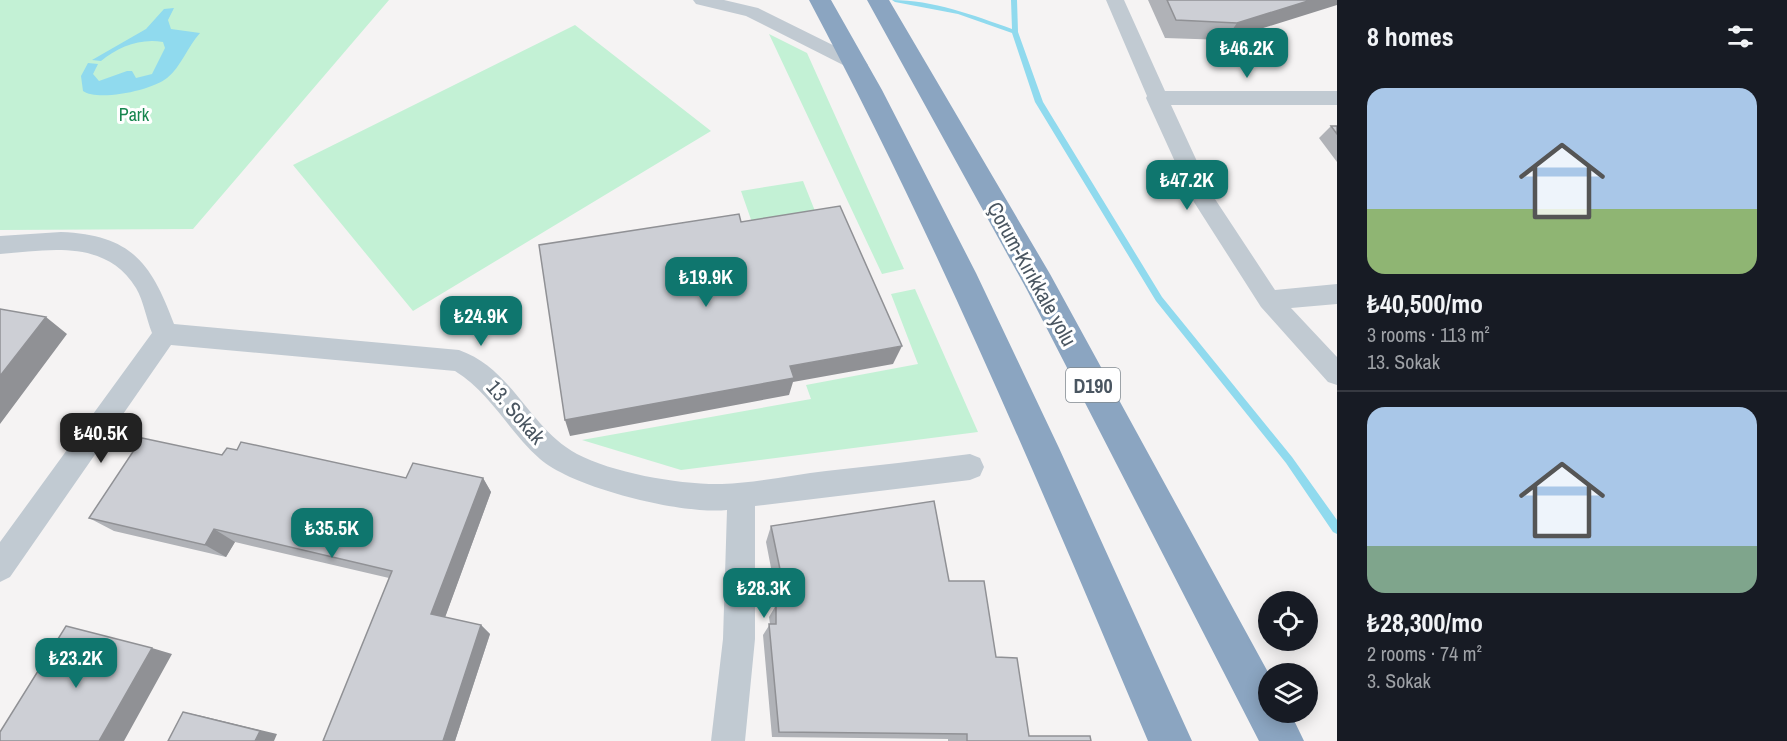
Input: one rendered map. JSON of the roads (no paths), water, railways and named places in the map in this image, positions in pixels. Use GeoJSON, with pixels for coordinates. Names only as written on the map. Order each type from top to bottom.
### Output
{"type":"FeatureCollection","features":[{"type":"Feature","properties":{"kind":"highway"},"geometry":{"type":"LineString","coordinates":[[820,0],[858,65],[1006,371],[1170,741]]}},
{"type":"Feature","properties":{"kind":"highway","name":"Çorum-Kırıkkale yolu"},"geometry":{"type":"LineString","coordinates":[[878,0],[1039,283],[1282,741]]}},
{"type":"Feature","properties":{"kind":"street"},"geometry":{"type":"LineString","coordinates":[[702,0],[752,12],[858,65]]}},
{"type":"Feature","properties":{"kind":"street"},"geometry":{"type":"LineString","coordinates":[[1114,0],[1203,199],[1269,300],[1337,374]]}},
{"type":"Feature","properties":{"kind":"street"},"geometry":{"type":"LineString","coordinates":[[1156,98],[1337,98]]}},
{"type":"Feature","properties":{"kind":"street"},"geometry":{"type":"LineString","coordinates":[[0,245],[97,242],[115,251],[131,263],[145,283],[165,334],[0,567]]}},
{"type":"Feature","properties":{"kind":"street"},"geometry":{"type":"LineString","coordinates":[[1269,300],[1337,294]]}},
{"type":"Feature","properties":{"kind":"street","name":"13. Sokak"},"geometry":{"type":"LineString","coordinates":[[165,334],[459,361],[488,378],[551,452],[576,467],[622,482],[682,494],[722,497],[970,467]]}},
{"type":"Feature","properties":{"kind":"street"},"geometry":{"type":"LineString","coordinates":[[728,741],[740,628],[741,494]]}},
{"type":"Feature","properties":{"kind":"water"},"geometry":{"type":"Polygon","coordinates":[[[174,8],[168,20],[171,29],[200,33],[167,78],[150,87],[125,93],[100,95],[83,91],[81,76],[88,63],[98,64],[93,74],[99,81],[127,71],[132,71],[136,78],[152,74],[165,48],[163,42],[138,43],[122,48],[101,61],[92,60],[146,29],[164,9],[174,8]]]}},
{"type":"Feature","properties":{"kind":"waterway"},"geometry":{"type":"LineString","coordinates":[[895,0],[959,12],[1015,32]]}},
{"type":"Feature","properties":{"kind":"waterway"},"geometry":{"type":"LineString","coordinates":[[1014,0],[1015,32]]}},
{"type":"Feature","properties":{"kind":"waterway"},"geometry":{"type":"LineString","coordinates":[[1015,32],[1039,102],[1159,299],[1289,460],[1337,529]]}},
{"type":"Feature","properties":{"kind":"park label","name":"Park"},"geometry":{"type":"Point","coordinates":[134,114]}}]}
